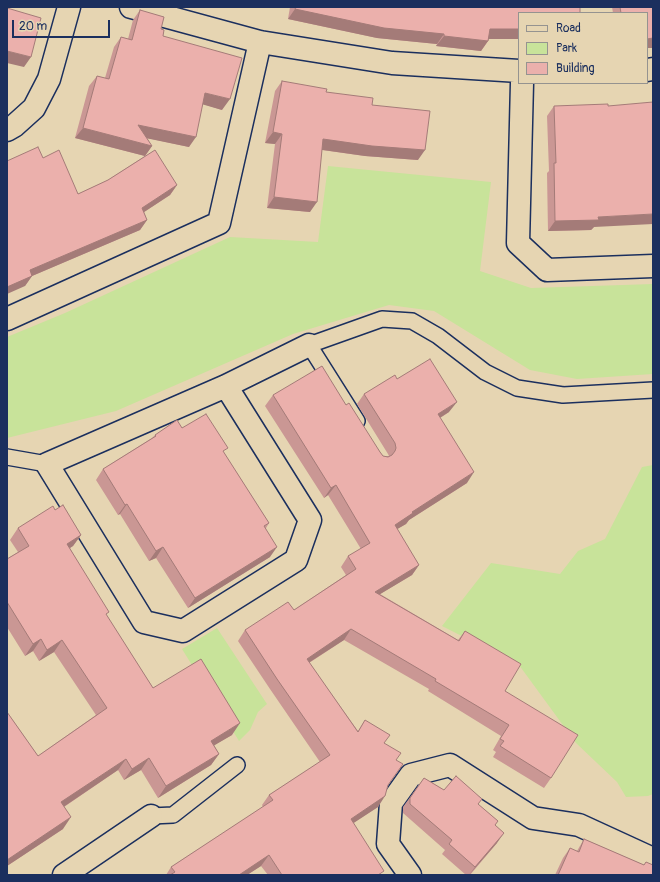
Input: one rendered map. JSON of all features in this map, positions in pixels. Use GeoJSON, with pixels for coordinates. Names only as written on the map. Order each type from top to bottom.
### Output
{"type":"FeatureCollection","features":[{"type":"Feature","properties":{"kind":"street"},"geometry":{"type":"LineString","coordinates":[[7,130],[14,126],[34,108],[49,79],[69,7]]}},
{"type":"Feature","properties":{"kind":"street"},"geometry":{"type":"LineString","coordinates":[[131,7],[260,42],[392,62],[518,71]]}},
{"type":"Feature","properties":{"kind":"street"},"geometry":{"type":"LineString","coordinates":[[7,318],[219,223],[260,42]]}},
{"type":"Feature","properties":{"kind":"street"},"geometry":{"type":"LineString","coordinates":[[522,84],[518,243],[547,270],[653,266]]}},
{"type":"Feature","properties":{"kind":"street"},"geometry":{"type":"LineString","coordinates":[[226,386],[310,520],[296,560],[183,631],[144,622],[47,464],[226,386],[309,345]]}},
{"type":"Feature","properties":{"kind":"street"},"geometry":{"type":"LineString","coordinates":[[410,875],[388,844],[391,803],[411,775],[450,765],[533,818],[579,825],[653,859]]}},
{"type":"Feature","properties":{"kind":"street"},"geometry":{"type":"LineString","coordinates":[[64,875],[151,816]]}},
{"type":"Feature","properties":{"kind":"lane"},"geometry":{"type":"LineString","coordinates":[[363,432],[309,345],[382,319],[412,321],[438,336],[484,372],[517,388],[563,396],[653,390]]}},
{"type":"Feature","properties":{"kind":"lane"},"geometry":{"type":"LineString","coordinates":[[7,456],[47,464]]}},
{"type":"Feature","properties":{"kind":"lane"},"geometry":{"type":"LineString","coordinates":[[151,816],[174,815],[237,765]]}},
{"type":"Feature","properties":{"kind":"green space"},"geometry":{"type":"Polygon","coordinates":[[[328,166],[491,182],[480,271],[531,288],[653,284],[653,374],[577,379],[530,370],[434,311],[389,305],[293,334],[116,411],[7,438],[7,337],[65,313],[230,237],[318,242],[328,166]]]}},
{"type":"Feature","properties":{"kind":"green space"},"geometry":{"type":"Polygon","coordinates":[[[653,465],[653,794],[648,796],[626,797],[617,782],[576,743],[519,665],[442,626],[491,563],[560,574],[578,551],[605,539],[642,467],[653,465]]]}},
{"type":"Feature","properties":{"kind":"green space"},"geometry":{"type":"Polygon","coordinates":[[[217,628],[267,704],[258,712],[250,730],[239,741],[182,649],[217,628]]]}},
{"type":"Feature","properties":{"kind":"building"},"geometry":{"type":"Polygon","coordinates":[[[296,7],[580,7],[580,12],[518,12],[518,29],[490,29],[488,41],[444,36],[444,34],[384,28],[295,9],[296,7]]]}},
{"type":"Feature","properties":{"kind":"building"},"geometry":{"type":"Polygon","coordinates":[[[620,7],[653,7],[653,38],[648,39],[648,12],[621,12],[620,7]]]}},
{"type":"Feature","properties":{"kind":"building"},"geometry":{"type":"Polygon","coordinates":[[[7,8],[41,18],[31,57],[7,51],[7,8]]]}},
{"type":"Feature","properties":{"kind":"building"},"geometry":{"type":"Polygon","coordinates":[[[140,10],[164,17],[161,29],[164,30],[163,36],[242,58],[230,99],[205,93],[196,137],[138,125],[152,146],[83,128],[97,76],[109,79],[121,37],[132,40],[140,10]]]}},
{"type":"Feature","properties":{"kind":"building"},"geometry":{"type":"Polygon","coordinates":[[[282,81],[327,89],[326,92],[373,98],[372,105],[430,111],[425,150],[372,146],[323,139],[317,202],[274,197],[282,134],[273,132],[282,81]]]}},
{"type":"Feature","properties":{"kind":"building"},"geometry":{"type":"Polygon","coordinates":[[[653,102],[653,214],[598,217],[599,220],[555,221],[554,163],[556,163],[554,106],[608,104],[608,106],[653,102]]]}},
{"type":"Feature","properties":{"kind":"building"},"geometry":{"type":"Polygon","coordinates":[[[38,147],[43,158],[59,150],[78,194],[108,180],[155,150],[177,185],[142,208],[147,220],[30,270],[32,276],[7,287],[7,161],[38,147]]]}},
{"type":"Feature","properties":{"kind":"building"},"geometry":{"type":"Polygon","coordinates":[[[430,359],[457,402],[438,414],[474,472],[412,512],[413,513],[395,525],[419,565],[375,592],[459,641],[465,631],[521,664],[505,691],[578,735],[551,778],[500,746],[504,741],[500,739],[509,725],[435,681],[436,679],[351,629],[307,659],[358,732],[365,720],[390,735],[384,743],[401,753],[396,760],[403,764],[388,785],[385,796],[351,819],[384,871],[378,875],[282,875],[269,855],[239,875],[170,875],[175,872],[171,867],[273,800],[269,795],[330,755],[245,630],[288,602],[294,610],[356,569],[348,556],[370,543],[336,485],[331,488],[273,395],[322,366],[346,405],[349,403],[380,452],[383,456],[388,457],[395,451],[395,443],[364,394],[395,375],[397,379],[430,359]]]}},
{"type":"Feature","properties":{"kind":"building"},"geometry":{"type":"Polygon","coordinates":[[[206,414],[228,448],[223,451],[269,523],[264,526],[277,547],[195,598],[163,547],[156,551],[103,469],[156,436],[155,435],[177,420],[182,428],[206,414]]]}},
{"type":"Feature","properties":{"kind":"building"},"geometry":{"type":"Polygon","coordinates":[[[63,505],[81,535],[67,544],[109,612],[106,614],[153,688],[201,659],[240,723],[211,741],[219,754],[166,786],[149,758],[132,769],[126,759],[61,802],[71,817],[7,860],[7,712],[38,756],[107,708],[62,640],[47,650],[41,639],[33,644],[7,602],[7,559],[29,546],[18,528],[53,506],[55,510],[63,505]]]}},
{"type":"Feature","properties":{"kind":"building"},"geometry":{"type":"Polygon","coordinates":[[[456,776],[482,799],[478,804],[498,821],[495,825],[504,833],[475,867],[449,844],[452,840],[410,804],[410,798],[424,778],[444,790],[456,776]]]}},
{"type":"Feature","properties":{"kind":"building"},"geometry":{"type":"Polygon","coordinates":[[[584,839],[644,865],[646,862],[653,865],[653,875],[558,875],[570,848],[579,852],[584,839]]]}}]}
